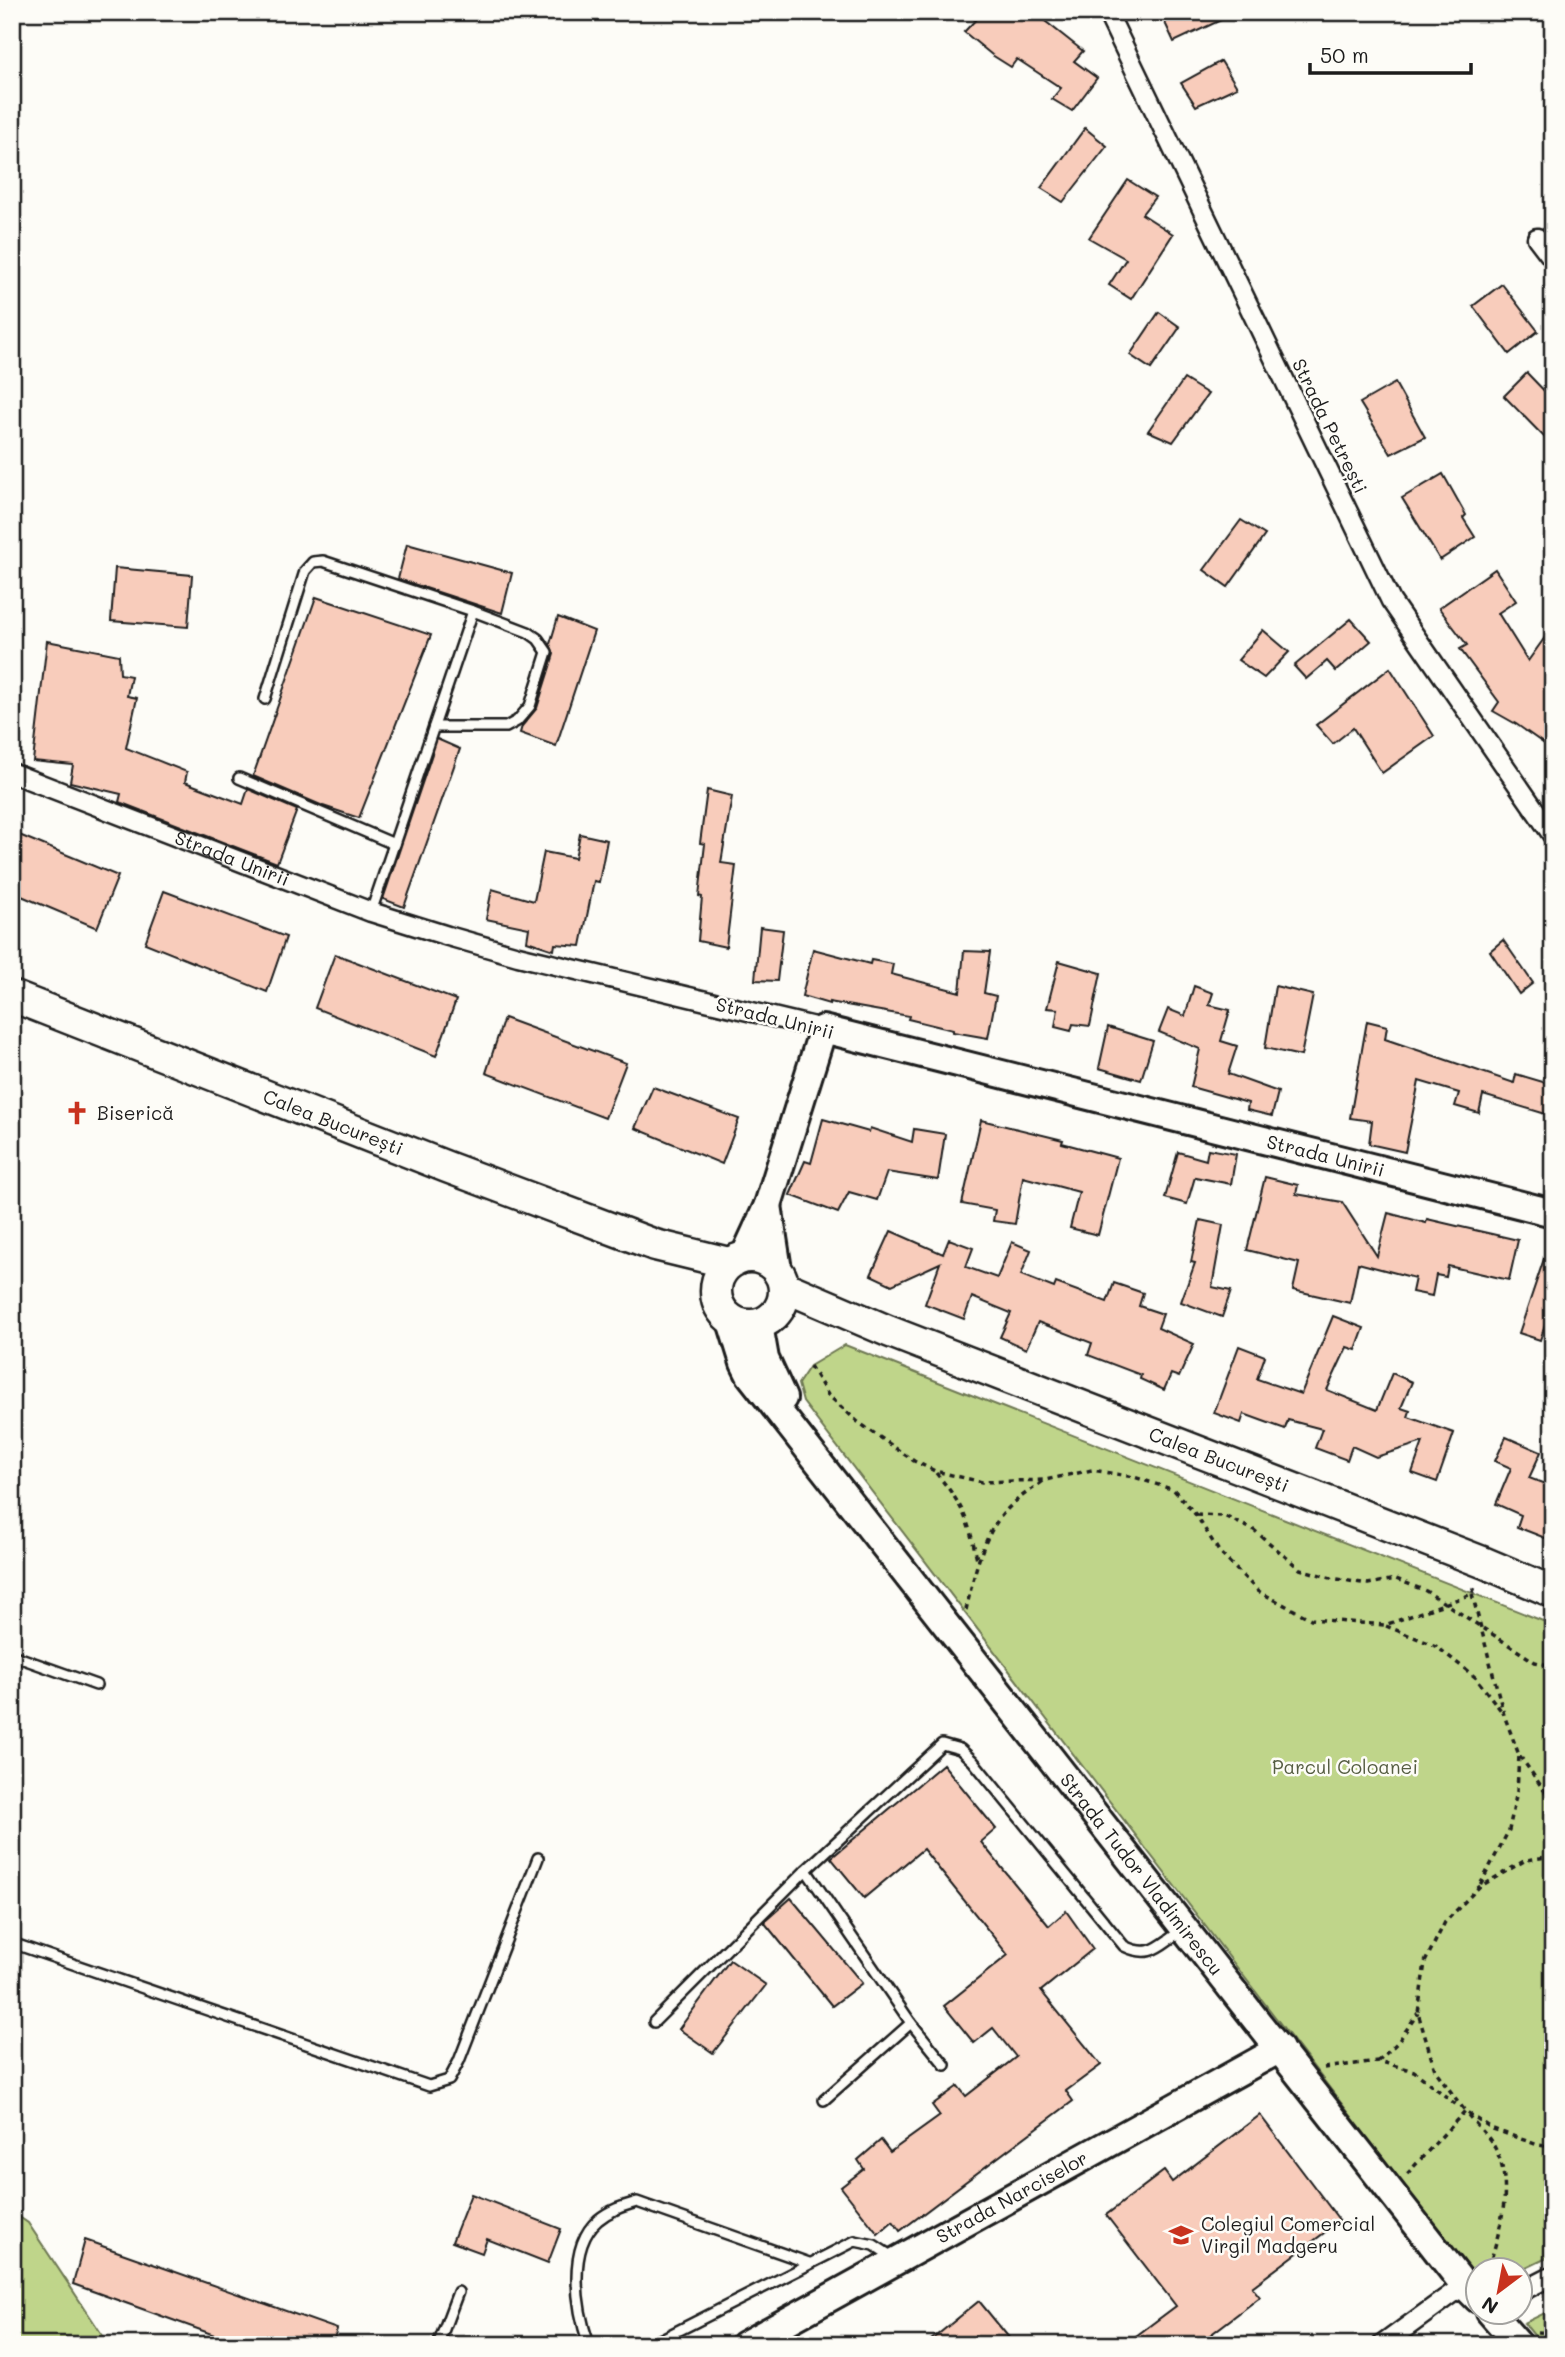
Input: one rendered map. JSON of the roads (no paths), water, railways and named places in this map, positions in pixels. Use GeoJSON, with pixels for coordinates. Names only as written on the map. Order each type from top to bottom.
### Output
{"type":"FeatureCollection","features":[{"type":"Feature","properties":{"kind":"main road","name":"Calea București"},"geometry":{"type":"LineString","coordinates":[[12,996],[654,1245],[736,1260],[763,1259],[775,1299]]}},
{"type":"Feature","properties":{"kind":"main road"},"geometry":{"type":"LineString","coordinates":[[723,1308],[716,1285],[720,1273],[736,1260],[768,1205],[822,1029]]}},
{"type":"Feature","properties":{"kind":"main road","name":"Strada Unirii"},"geometry":{"type":"LineString","coordinates":[[822,1029],[1553,1213]]}},
{"type":"Feature","properties":{"kind":"main road","name":"Strada Tudor Vladimirescu"},"geometry":{"type":"LineString","coordinates":[[768,1205],[775,1299],[762,1348],[769,1371],[808,1447]]}},
{"type":"Feature","properties":{"kind":"main road","name":"Calea București"},"geometry":{"type":"LineString","coordinates":[[654,1245],[739,1323],[775,1299],[885,1329],[1553,1592]]}},
{"type":"Feature","properties":{"kind":"main road","name":"Strada Tudor Vladimirescu"},"geometry":{"type":"LineString","coordinates":[[723,1308],[750,1375],[1464,2283]]}},
{"type":"Feature","properties":{"kind":"main road","name":"Strada Narciselor"},"geometry":{"type":"LineString","coordinates":[[744,2345],[1280,2049]]}},
{"type":"Feature","properties":{"kind":"main road"},"geometry":{"type":"LineString","coordinates":[[1503,2326],[1520,2345]]}},
{"type":"Feature","properties":{"kind":"street","name":"Strada Petrești"},"geometry":{"type":"LineString","coordinates":[[1107,12],[1391,601],[1553,836]]}},
{"type":"Feature","properties":{"kind":"street"},"geometry":{"type":"LineString","coordinates":[[1537,238],[1553,259]]}},
{"type":"Feature","properties":{"kind":"street","name":"Strada Unirii"},"geometry":{"type":"LineString","coordinates":[[12,773],[371,912],[518,956],[822,1029]]}},
{"type":"Feature","properties":{"kind":"street"},"geometry":{"type":"LineString","coordinates":[[1534,2285],[1553,2275]]}},
{"type":"Feature","properties":{"kind":"street"},"geometry":{"type":"LineString","coordinates":[[1382,2345],[1464,2296]]}},
{"type":"Feature","properties":{"kind":"lane"},"geometry":{"type":"LineString","coordinates":[[265,699],[305,571],[313,562],[323,561],[528,632],[538,639],[547,652],[530,706],[517,721],[506,727],[434,727]]}},
{"type":"Feature","properties":{"kind":"lane"},"geometry":{"type":"LineString","coordinates":[[371,912],[473,611]]}},
{"type":"Feature","properties":{"kind":"lane"},"geometry":{"type":"LineString","coordinates":[[239,778],[394,844]]}},
{"type":"Feature","properties":{"kind":"lane"},"geometry":{"type":"LineString","coordinates":[[12,1655],[96,1685]]}},
{"type":"Feature","properties":{"kind":"lane"},"geometry":{"type":"LineString","coordinates":[[654,2022],[806,1870],[942,1744],[960,1749],[973,1761],[1124,1946],[1147,1953],[1185,1928]]}},
{"type":"Feature","properties":{"kind":"lane"},"geometry":{"type":"LineString","coordinates":[[12,1943],[429,2085],[449,2080],[459,2061],[538,1858]]}},
{"type":"Feature","properties":{"kind":"lane"},"geometry":{"type":"LineString","coordinates":[[806,1870],[912,2023],[945,2065]]}},
{"type":"Feature","properties":{"kind":"lane"},"geometry":{"type":"LineString","coordinates":[[824,2099],[912,2023]]}},
{"type":"Feature","properties":{"kind":"lane"},"geometry":{"type":"LineString","coordinates":[[589,2345],[580,2320],[576,2294],[583,2241],[596,2222],[612,2210],[637,2202],[809,2263]]}},
{"type":"Feature","properties":{"kind":"lane"},"geometry":{"type":"LineString","coordinates":[[650,2345],[855,2241],[874,2245],[898,2261]]}},
{"type":"Feature","properties":{"kind":"lane"},"geometry":{"type":"LineString","coordinates":[[438,2345],[458,2292]]}},
{"type":"Feature","properties":{"kind":"place","name":"Biserică"},"geometry":{"type":"Point","coordinates":[77,1113]}},
{"type":"Feature","properties":{"kind":"place","name":"Colegiul Comercial Virgil Madgeru"},"geometry":{"type":"Point","coordinates":[1181,2235]}},
{"type":"Feature","properties":{"kind":"park label","name":"Parcul Coloanei"},"geometry":{"type":"Point","coordinates":[1345,1767]}}]}
